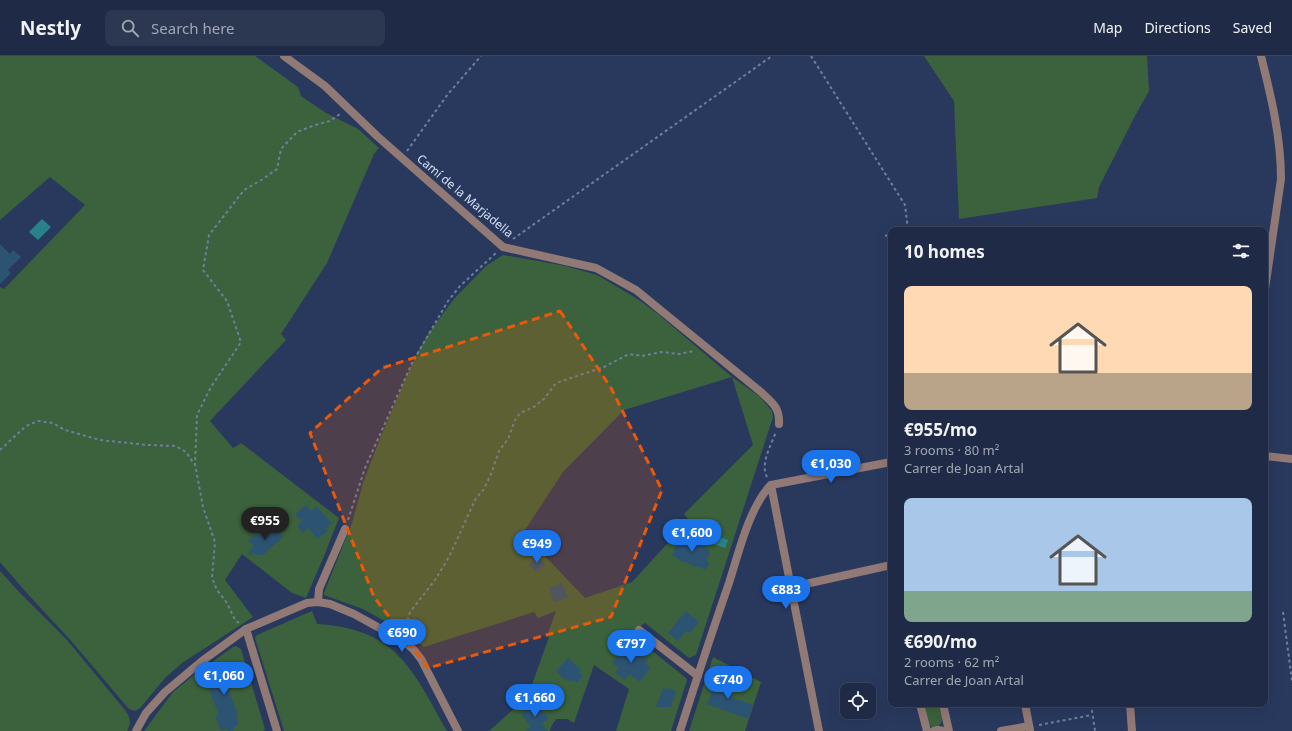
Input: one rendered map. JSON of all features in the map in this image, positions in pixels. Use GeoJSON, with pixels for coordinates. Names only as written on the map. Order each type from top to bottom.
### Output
{"type":"FeatureCollection","features":[{"type":"Feature","properties":{"kind":"street","name":"Camí de la Marjadella"},"geometry":{"type":"LineString","coordinates":[[284,56],[325,86],[402,158],[503,247],[596,268],[636,290],[704,346],[731,366],[774,405],[780,414],[779,424]]}},
{"type":"Feature","properties":{"kind":"street"},"geometry":{"type":"LineString","coordinates":[[1261,56],[1272,98],[1281,161],[1281,179],[1268,268]]}},
{"type":"Feature","properties":{"kind":"street"},"geometry":{"type":"LineString","coordinates":[[1268,456],[1292,459]]}},
{"type":"Feature","properties":{"kind":"street"},"geometry":{"type":"LineString","coordinates":[[680,731],[741,545],[758,502],[764,492],[771,485],[888,463]]}},
{"type":"Feature","properties":{"kind":"street"},"geometry":{"type":"LineString","coordinates":[[771,485],[792,586],[819,731]]}},
{"type":"Feature","properties":{"kind":"street"},"geometry":{"type":"LineString","coordinates":[[318,602],[319,588],[345,529]]}},
{"type":"Feature","properties":{"kind":"street"},"geometry":{"type":"LineString","coordinates":[[792,586],[888,567]]}},
{"type":"Feature","properties":{"kind":"street"},"geometry":{"type":"LineString","coordinates":[[136,731],[146,713],[165,692],[202,661],[246,629],[307,603],[318,602],[330,604],[354,614],[404,641],[413,649],[421,660],[458,731]]}},
{"type":"Feature","properties":{"kind":"street"},"geometry":{"type":"LineString","coordinates":[[246,629],[277,731]]}},
{"type":"Feature","properties":{"kind":"street"},"geometry":{"type":"LineString","coordinates":[[639,630],[698,676]]}},
{"type":"Feature","properties":{"kind":"street"},"geometry":{"type":"LineString","coordinates":[[921,707],[927,731]]}},
{"type":"Feature","properties":{"kind":"street"},"geometry":{"type":"LineString","coordinates":[[944,707],[949,731]]}},
{"type":"Feature","properties":{"kind":"street"},"geometry":{"type":"LineString","coordinates":[[1001,731],[1030,728],[1026,707]]}},
{"type":"Feature","properties":{"kind":"street"},"geometry":{"type":"LineString","coordinates":[[1130,707],[1132,731]]}},
{"type":"Feature","properties":{"kind":"street"},"geometry":{"type":"LineString","coordinates":[[934,731],[944,731]]}},
{"type":"Feature","properties":{"kind":"path"},"geometry":{"type":"LineString","coordinates":[[402,158],[448,94],[481,56]]}},
{"type":"Feature","properties":{"kind":"path"},"geometry":{"type":"LineString","coordinates":[[345,529],[365,468],[412,363],[448,301],[460,286],[503,247],[772,56]]}},
{"type":"Feature","properties":{"kind":"path"},"geometry":{"type":"LineString","coordinates":[[811,56],[905,205],[908,227]]}},
{"type":"Feature","properties":{"kind":"path"},"geometry":{"type":"LineString","coordinates":[[246,629],[235,620],[227,603],[217,590],[212,578],[215,542],[203,508],[195,464],[197,415],[211,387],[242,342],[227,301],[203,270],[209,235],[244,190],[263,179],[277,168],[282,150],[297,132],[330,121],[349,109]]}},
{"type":"Feature","properties":{"kind":"path"},"geometry":{"type":"LineString","coordinates":[[404,641],[406,625],[410,612],[435,580],[449,558],[476,498],[487,484],[499,451],[508,439],[515,420],[520,413],[534,407],[544,399],[556,383],[604,367],[629,354],[642,356],[661,352],[679,354],[691,352],[704,346]]}},
{"type":"Feature","properties":{"kind":"path"},"geometry":{"type":"LineString","coordinates":[[0,450],[26,426],[38,421],[53,423],[65,430],[100,440],[148,445],[176,446],[186,452],[195,464]]}},
{"type":"Feature","properties":{"kind":"path"},"geometry":{"type":"LineString","coordinates":[[771,485],[765,473],[765,461],[779,424]]}},
{"type":"Feature","properties":{"kind":"path"},"geometry":{"type":"LineString","coordinates":[[1283,612],[1292,681]]}},
{"type":"Feature","properties":{"kind":"path"},"geometry":{"type":"LineString","coordinates":[[1091,707],[1094,731]]}},
{"type":"Feature","properties":{"kind":"path"},"geometry":{"type":"LineString","coordinates":[[1039,725],[1092,715]]}},
{"type":"Feature","properties":{"kind":"highlighted area"},"geometry":{"type":"Polygon","coordinates":[[[560,311],[611,388],[662,490],[611,617],[428,668],[374,597],[310,433],[382,368],[560,311]]]}},
{"type":"Feature","properties":{"kind":"shaded area"},"geometry":{"type":"Polygon","coordinates":[[[0,56],[255,56],[298,87],[301,96],[326,113],[358,129],[379,148],[374,154],[327,263],[281,334],[286,340],[210,421],[233,448],[241,443],[339,518],[306,598],[292,593],[242,554],[225,580],[253,617],[182,663],[165,678],[140,708],[135,711],[129,709],[73,643],[0,562],[0,287],[4,289],[85,205],[50,177],[0,220],[0,56]]]}},
{"type":"Feature","properties":{"kind":"shaded area"},"geometry":{"type":"Polygon","coordinates":[[[924,56],[1147,56],[1149,91],[1099,187],[1097,198],[959,219],[954,101],[924,56]]]}},
{"type":"Feature","properties":{"kind":"shaded area"},"geometry":{"type":"Polygon","coordinates":[[[42,219],[51,227],[38,240],[29,232],[42,219]]]}},
{"type":"Feature","properties":{"kind":"shaded area"},"geometry":{"type":"Polygon","coordinates":[[[503,255],[566,266],[597,275],[639,300],[658,314],[732,377],[759,396],[772,411],[773,417],[696,655],[689,658],[645,623],[630,633],[687,680],[671,731],[616,731],[629,689],[594,665],[574,723],[567,719],[556,719],[550,731],[489,731],[528,696],[550,634],[548,633],[556,611],[538,618],[534,612],[424,647],[399,629],[363,609],[324,595],[352,523],[363,483],[379,441],[416,355],[428,334],[453,300],[486,266],[503,255]],[[732,377],[624,410],[563,472],[523,533],[585,598],[632,582],[689,520],[684,514],[753,445],[732,377]]]}},
{"type":"Feature","properties":{"kind":"shaded area"},"geometry":{"type":"Polygon","coordinates":[[[709,533],[728,540],[725,548],[706,541],[709,533]]]}},
{"type":"Feature","properties":{"kind":"shaded area"},"geometry":{"type":"Polygon","coordinates":[[[0,571],[67,640],[125,710],[130,720],[130,725],[127,731],[0,731],[0,571]]]}},
{"type":"Feature","properties":{"kind":"shaded area"},"geometry":{"type":"Polygon","coordinates":[[[312,611],[317,624],[344,627],[366,634],[384,644],[399,656],[412,671],[447,731],[284,731],[255,638],[257,635],[312,611]]]}},
{"type":"Feature","properties":{"kind":"shaded area"},"geometry":{"type":"Polygon","coordinates":[[[236,646],[241,649],[265,729],[263,731],[144,731],[173,692],[194,675],[236,646]]]}},
{"type":"Feature","properties":{"kind":"shaded area"},"geometry":{"type":"Polygon","coordinates":[[[713,657],[761,682],[745,731],[689,731],[713,657]]]}},
{"type":"Feature","properties":{"kind":"shaded area"},"geometry":{"type":"Polygon","coordinates":[[[925,707],[940,707],[942,722],[937,727],[933,728],[928,724],[925,707]]]}},
{"type":"Feature","properties":{"kind":"building"},"geometry":{"type":"Polygon","coordinates":[[[0,244],[10,254],[13,250],[21,257],[8,270],[11,273],[0,284],[0,244]]]}},
{"type":"Feature","properties":{"kind":"building"},"geometry":{"type":"Polygon","coordinates":[[[306,505],[311,511],[316,506],[332,523],[326,528],[328,530],[318,539],[308,528],[303,533],[297,526],[302,521],[295,514],[306,505]]]}},
{"type":"Feature","properties":{"kind":"building"},"geometry":{"type":"Polygon","coordinates":[[[270,523],[283,537],[263,555],[247,554],[254,546],[248,541],[253,536],[257,536],[270,523]]]}},
{"type":"Feature","properties":{"kind":"building"},"geometry":{"type":"Polygon","coordinates":[[[679,539],[693,539],[708,549],[710,552],[707,559],[709,564],[705,570],[698,566],[695,567],[687,562],[679,560],[672,555],[679,539]]]}},
{"type":"Feature","properties":{"kind":"building"},"geometry":{"type":"Polygon","coordinates":[[[537,557],[545,564],[537,572],[529,565],[537,557]]]}},
{"type":"Feature","properties":{"kind":"building"},"geometry":{"type":"Polygon","coordinates":[[[562,583],[568,597],[554,602],[549,588],[562,583]]]}},
{"type":"Feature","properties":{"kind":"building"},"geometry":{"type":"Polygon","coordinates":[[[686,611],[699,622],[690,633],[686,631],[678,641],[668,633],[686,611]]]}},
{"type":"Feature","properties":{"kind":"building"},"geometry":{"type":"Polygon","coordinates":[[[626,643],[648,660],[645,664],[651,667],[640,682],[629,674],[625,680],[615,673],[619,668],[612,663],[626,643]]]}},
{"type":"Feature","properties":{"kind":"building"},"geometry":{"type":"Polygon","coordinates":[[[568,658],[581,670],[579,673],[583,676],[577,683],[574,680],[572,682],[568,679],[566,681],[556,671],[568,658]]]}},
{"type":"Feature","properties":{"kind":"building"},"geometry":{"type":"Polygon","coordinates":[[[237,666],[241,677],[238,678],[239,681],[227,686],[238,715],[236,716],[239,724],[235,726],[233,731],[228,731],[226,729],[221,731],[215,716],[219,715],[204,676],[228,667],[228,669],[237,666]]]}},
{"type":"Feature","properties":{"kind":"building"},"geometry":{"type":"Polygon","coordinates":[[[715,678],[734,684],[731,697],[753,705],[748,719],[707,704],[714,687],[712,686],[715,678]]]}},
{"type":"Feature","properties":{"kind":"building"},"geometry":{"type":"Polygon","coordinates":[[[663,688],[676,691],[671,707],[656,707],[663,688]]]}},
{"type":"Feature","properties":{"kind":"building"},"geometry":{"type":"Polygon","coordinates":[[[534,701],[549,718],[542,724],[548,731],[525,731],[531,726],[521,714],[534,701]]]}}]}
